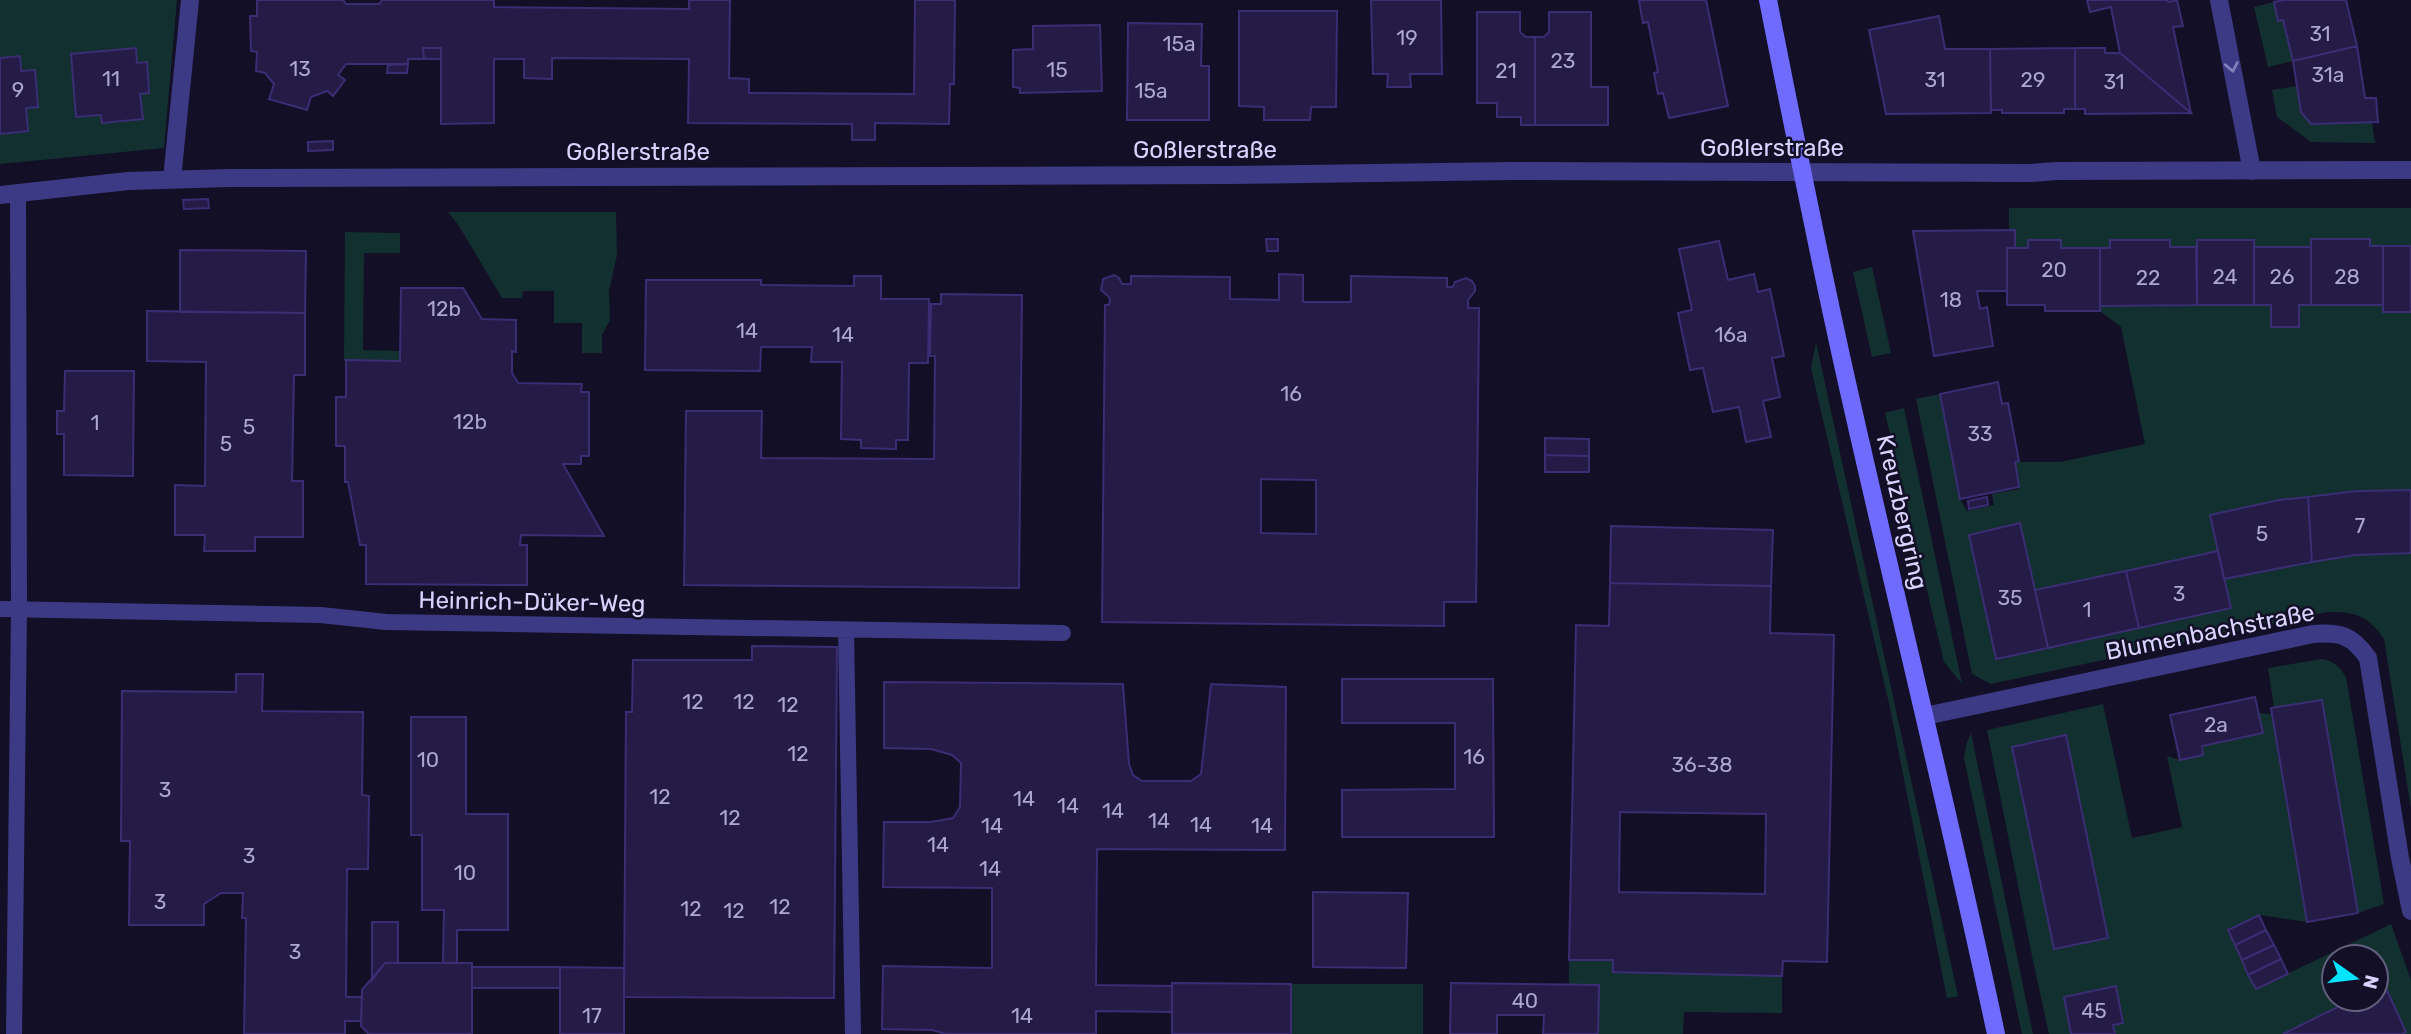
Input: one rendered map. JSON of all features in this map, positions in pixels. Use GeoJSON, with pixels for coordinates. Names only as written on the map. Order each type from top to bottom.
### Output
{"type":"FeatureCollection","features":[{"type":"Feature","properties":{"kind":"street"},"geometry":{"type":"LineString","coordinates":[[172,179],[190,0]]}},
{"type":"Feature","properties":{"kind":"street","name":"Kreuzbergring"},"geometry":{"type":"LineString","coordinates":[[1768,0],[1850,396],[1996,1034]]}},
{"type":"Feature","properties":{"kind":"street"},"geometry":{"type":"LineString","coordinates":[[2219,0],[2252,171]]}},
{"type":"Feature","properties":{"kind":"street","name":"Goßlerstraße"},"geometry":{"type":"LineString","coordinates":[[9,194],[172,179],[2411,170]]}},
{"type":"Feature","properties":{"kind":"street","name":"Blumenbachstraße"},"geometry":{"type":"LineString","coordinates":[[1925,716],[2313,634],[2332,633],[2347,637],[2358,643],[2368,658],[2411,911]]}},
{"type":"Feature","properties":{"kind":"lane"},"geometry":{"type":"LineString","coordinates":[[9,194],[20,339],[14,1034]]}},
{"type":"Feature","properties":{"kind":"lane","name":"Heinrich-Düker-Weg"},"geometry":{"type":"LineString","coordinates":[[0,609],[321,615],[386,622],[1063,633]]}},
{"type":"Feature","properties":{"kind":"lane"},"geometry":{"type":"LineString","coordinates":[[846,630],[853,1034]]}},
{"type":"Feature","properties":{"kind":"green space"},"geometry":{"type":"Polygon","coordinates":[[[0,0],[177,0],[164,148],[0,164],[0,134],[26,108],[38,106],[35,70],[21,71],[20,56],[0,58],[0,0]],[[136,48],[71,54],[76,117],[101,115],[102,123],[143,118],[140,94],[149,92],[147,63],[137,63],[136,48]]]}},
{"type":"Feature","properties":{"kind":"green space"},"geometry":{"type":"Polygon","coordinates":[[[2274,2],[2283,20],[2293,61],[2268,67],[2254,7],[2274,2]]]}},
{"type":"Feature","properties":{"kind":"green space"},"geometry":{"type":"Polygon","coordinates":[[[2297,86],[2301,112],[2372,122],[2375,143],[2311,142],[2277,117],[2272,90],[2297,86]]]}},
{"type":"Feature","properties":{"kind":"green space"},"geometry":{"type":"Polygon","coordinates":[[[2009,208],[2411,208],[2411,246],[2370,246],[2370,239],[2311,239],[2311,247],[2254,247],[2253,240],[2197,240],[2196,247],[2170,247],[2170,240],[2110,240],[2110,248],[2061,248],[2061,240],[2028,240],[2028,248],[2015,248],[2009,230],[2009,208]]]}},
{"type":"Feature","properties":{"kind":"green space"},"geometry":{"type":"Polygon","coordinates":[[[448,212],[616,212],[617,255],[609,291],[610,320],[602,335],[602,353],[582,353],[582,323],[554,323],[554,291],[523,291],[522,298],[502,298],[448,212]]]}},
{"type":"Feature","properties":{"kind":"green space"},"geometry":{"type":"Polygon","coordinates":[[[345,232],[400,233],[400,253],[364,253],[363,350],[400,351],[400,361],[344,361],[345,232]]]}},
{"type":"Feature","properties":{"kind":"green space"},"geometry":{"type":"Polygon","coordinates":[[[1872,267],[1891,353],[1872,357],[1853,272],[1872,267]]]}},
{"type":"Feature","properties":{"kind":"green space"},"geometry":{"type":"Polygon","coordinates":[[[2271,305],[2271,327],[2299,305],[2383,305],[2383,312],[2411,312],[2411,809],[2384,639],[2372,624],[2359,616],[2327,612],[1991,684],[1972,674],[1916,399],[1940,394],[1960,499],[1967,511],[1994,505],[1992,494],[2019,489],[2015,462],[2060,462],[2145,444],[2121,327],[2100,311],[2100,306],[2271,305]]]}},
{"type":"Feature","properties":{"kind":"green space"},"geometry":{"type":"Polygon","coordinates":[[[1816,342],[1958,996],[1947,998],[1890,708],[1811,368],[1816,342]]]}},
{"type":"Feature","properties":{"kind":"green space"},"geometry":{"type":"Polygon","coordinates":[[[1904,408],[1962,684],[1944,662],[1885,413],[1904,408]]]}},
{"type":"Feature","properties":{"kind":"green space"},"geometry":{"type":"Polygon","coordinates":[[[2322,659],[2336,665],[2346,677],[2384,904],[2358,913],[2307,922],[2259,915],[2228,931],[2256,989],[2320,958],[2320,1013],[2390,1013],[2390,943],[2352,943],[2391,924],[2411,980],[2411,1034],[2049,1034],[1987,730],[2103,704],[2132,838],[2182,827],[2167,756],[2180,760],[2203,755],[2202,746],[2262,733],[2258,713],[2272,714],[2274,708],[2268,668],[2322,659]]]}},
{"type":"Feature","properties":{"kind":"green space"},"geometry":{"type":"Polygon","coordinates":[[[1971,733],[2033,1034],[2022,1034],[1964,758],[1971,733]]]}},
{"type":"Feature","properties":{"kind":"green space"},"geometry":{"type":"Polygon","coordinates":[[[1569,960],[1613,960],[1614,972],[1782,976],[1782,1013],[1684,1012],[1683,1034],[1598,1034],[1599,985],[1569,985],[1569,960]]]}},
{"type":"Feature","properties":{"kind":"green space"},"geometry":{"type":"Polygon","coordinates":[[[1291,984],[1423,984],[1423,1034],[1291,1034],[1291,984]]]}},
{"type":"Feature","properties":{"kind":"building"},"geometry":{"type":"Polygon","coordinates":[[[257,0],[343,0],[346,4],[379,4],[382,0],[494,0],[494,7],[689,9],[689,0],[730,0],[729,78],[749,79],[749,93],[914,94],[915,0],[955,0],[954,84],[950,84],[949,124],[875,123],[875,140],[852,140],[852,124],[688,123],[689,59],[552,58],[552,79],[524,78],[524,59],[494,59],[494,123],[441,124],[441,48],[423,48],[424,59],[408,59],[408,64],[346,64],[338,75],[345,80],[333,96],[327,91],[311,97],[307,110],[269,99],[274,84],[265,73],[256,71],[257,52],[251,51],[250,16],[257,16],[257,0]]]}},
{"type":"Feature","properties":{"kind":"building"},"geometry":{"type":"Polygon","coordinates":[[[1371,0],[1441,0],[1442,74],[1410,74],[1411,87],[1387,87],[1388,74],[1373,74],[1371,0]]]}},
{"type":"Feature","properties":{"kind":"building"},"geometry":{"type":"Polygon","coordinates":[[[1706,0],[1728,106],[1669,118],[1663,93],[1658,94],[1654,73],[1658,72],[1648,22],[1643,23],[1639,1],[1706,0]]]}},
{"type":"Feature","properties":{"kind":"building"},"geometry":{"type":"Polygon","coordinates":[[[2087,0],[2177,0],[2183,26],[2173,27],[2191,113],[2120,53],[2111,7],[2090,12],[2087,0]]]}},
{"type":"Feature","properties":{"kind":"building"},"geometry":{"type":"Polygon","coordinates":[[[2346,0],[2357,46],[2293,61],[2283,20],[2278,21],[2274,2],[2346,0]]]}},
{"type":"Feature","properties":{"kind":"building"},"geometry":{"type":"Polygon","coordinates":[[[1239,11],[1337,11],[1336,107],[1311,107],[1310,120],[1264,120],[1264,107],[1239,106],[1239,11]]]}},
{"type":"Feature","properties":{"kind":"building"},"geometry":{"type":"Polygon","coordinates":[[[1477,12],[1520,12],[1520,32],[1526,37],[1535,37],[1535,125],[1521,125],[1521,117],[1497,117],[1497,103],[1477,103],[1477,12]]]}},
{"type":"Feature","properties":{"kind":"building"},"geometry":{"type":"Polygon","coordinates":[[[1549,12],[1591,12],[1591,87],[1608,87],[1608,125],[1535,125],[1535,37],[1544,37],[1549,32],[1549,12]]]}},
{"type":"Feature","properties":{"kind":"building"},"geometry":{"type":"Polygon","coordinates":[[[1939,16],[1945,49],[1990,49],[1991,113],[1886,114],[1869,30],[1939,16]]]}},
{"type":"Feature","properties":{"kind":"building"},"geometry":{"type":"Polygon","coordinates":[[[1128,23],[1202,24],[1201,66],[1209,66],[1209,120],[1127,120],[1128,23]]]}},
{"type":"Feature","properties":{"kind":"building"},"geometry":{"type":"Polygon","coordinates":[[[1100,25],[1102,91],[1020,93],[1020,88],[1013,87],[1013,50],[1033,49],[1033,26],[1100,25]]]}},
{"type":"Feature","properties":{"kind":"building"},"geometry":{"type":"Polygon","coordinates":[[[2357,46],[2365,98],[2376,98],[2378,122],[2311,124],[2301,112],[2293,61],[2357,46]]]}},
{"type":"Feature","properties":{"kind":"building"},"geometry":{"type":"Polygon","coordinates":[[[136,48],[137,63],[147,62],[149,93],[140,94],[143,119],[102,123],[101,115],[76,117],[71,54],[136,48]]]}},
{"type":"Feature","properties":{"kind":"building"},"geometry":{"type":"Polygon","coordinates":[[[423,48],[441,48],[441,59],[424,59],[423,48]]]}},
{"type":"Feature","properties":{"kind":"building"},"geometry":{"type":"Polygon","coordinates":[[[2075,48],[2105,48],[2105,53],[2120,53],[2191,113],[2085,114],[2085,109],[2075,109],[2075,48]]]}},
{"type":"Feature","properties":{"kind":"building"},"geometry":{"type":"Polygon","coordinates":[[[2075,48],[2075,109],[2064,109],[2064,113],[2002,113],[2002,110],[1991,110],[1990,49],[2075,48]]]}},
{"type":"Feature","properties":{"kind":"building"},"geometry":{"type":"Polygon","coordinates":[[[20,56],[21,71],[35,70],[38,107],[26,108],[28,131],[0,134],[0,58],[20,56]]]}},
{"type":"Feature","properties":{"kind":"building"},"geometry":{"type":"Polygon","coordinates":[[[408,64],[407,73],[387,73],[388,65],[408,64]]]}},
{"type":"Feature","properties":{"kind":"building"},"geometry":{"type":"Polygon","coordinates":[[[333,141],[333,150],[308,151],[308,142],[333,141]]]}},
{"type":"Feature","properties":{"kind":"building"},"geometry":{"type":"Polygon","coordinates":[[[208,199],[209,208],[184,209],[183,200],[208,199]]]}},
{"type":"Feature","properties":{"kind":"building"},"geometry":{"type":"Polygon","coordinates":[[[2015,230],[2015,248],[2007,248],[2007,291],[1977,291],[1980,309],[1987,307],[1993,346],[1934,356],[1913,231],[2015,230]]]}},
{"type":"Feature","properties":{"kind":"building"},"geometry":{"type":"Polygon","coordinates":[[[1266,239],[1278,239],[1278,251],[1267,251],[1266,239]]]}},
{"type":"Feature","properties":{"kind":"building"},"geometry":{"type":"Polygon","coordinates":[[[2311,239],[2370,239],[2370,246],[2383,246],[2383,305],[2311,305],[2311,239]]]}},
{"type":"Feature","properties":{"kind":"building"},"geometry":{"type":"Polygon","coordinates":[[[2028,240],[2061,240],[2061,248],[2100,248],[2100,311],[2045,311],[2045,305],[2007,305],[2007,248],[2028,248],[2028,240]]]}},
{"type":"Feature","properties":{"kind":"building"},"geometry":{"type":"Polygon","coordinates":[[[2110,240],[2170,240],[2170,247],[2196,247],[2197,305],[2100,306],[2100,248],[2110,248],[2110,240]]]}},
{"type":"Feature","properties":{"kind":"building"},"geometry":{"type":"Polygon","coordinates":[[[2197,240],[2254,240],[2254,305],[2197,305],[2197,240]]]}},
{"type":"Feature","properties":{"kind":"building"},"geometry":{"type":"Polygon","coordinates":[[[1719,241],[1728,280],[1754,274],[1758,292],[1770,289],[1784,356],[1772,358],[1780,397],[1763,401],[1771,437],[1746,442],[1739,407],[1713,412],[1703,368],[1690,370],[1678,313],[1692,310],[1679,249],[1719,241]]]}},
{"type":"Feature","properties":{"kind":"building"},"geometry":{"type":"Polygon","coordinates":[[[2383,246],[2411,246],[2411,312],[2383,312],[2383,246]]]}},
{"type":"Feature","properties":{"kind":"building"},"geometry":{"type":"Polygon","coordinates":[[[2254,247],[2311,247],[2311,305],[2299,305],[2299,327],[2271,327],[2271,305],[2254,305],[2254,247]]]}},
{"type":"Feature","properties":{"kind":"building"},"geometry":{"type":"Polygon","coordinates":[[[180,250],[306,251],[305,313],[180,312],[180,250]]]}},
{"type":"Feature","properties":{"kind":"building"},"geometry":{"type":"Polygon","coordinates":[[[1279,274],[1303,275],[1303,302],[1351,302],[1351,276],[1447,278],[1447,287],[1453,287],[1455,282],[1466,278],[1472,281],[1475,291],[1468,300],[1468,308],[1479,308],[1476,602],[1444,602],[1444,626],[1102,622],[1105,305],[1109,305],[1110,300],[1101,290],[1103,279],[1114,275],[1122,284],[1131,284],[1131,276],[1230,277],[1230,299],[1279,300],[1279,274]],[[1261,479],[1261,533],[1316,534],[1316,480],[1261,479]]]}},
{"type":"Feature","properties":{"kind":"building"},"geometry":{"type":"Polygon","coordinates":[[[854,276],[881,276],[881,299],[929,299],[928,363],[909,363],[908,440],[896,440],[896,449],[861,448],[861,440],[841,439],[842,362],[811,362],[812,347],[761,347],[760,371],[645,370],[646,280],[761,280],[761,285],[854,286],[854,276]]]}},
{"type":"Feature","properties":{"kind":"building"},"geometry":{"type":"Polygon","coordinates":[[[401,288],[463,288],[482,319],[516,320],[516,352],[512,351],[512,373],[518,383],[582,384],[581,392],[589,392],[589,456],[581,456],[581,464],[563,464],[604,536],[521,535],[520,545],[527,545],[527,585],[366,584],[366,545],[360,545],[348,482],[345,482],[345,446],[336,446],[336,397],[346,397],[346,360],[400,361],[401,288]]]}},
{"type":"Feature","properties":{"kind":"building"},"geometry":{"type":"Polygon","coordinates":[[[941,294],[1022,295],[1019,588],[684,585],[686,411],[762,411],[761,458],[934,459],[935,356],[930,356],[931,304],[941,304],[941,294]]]}},
{"type":"Feature","properties":{"kind":"building"},"geometry":{"type":"Polygon","coordinates":[[[147,311],[305,313],[305,375],[294,375],[292,481],[303,481],[303,537],[255,537],[255,551],[204,551],[205,535],[175,535],[175,485],[205,486],[206,362],[147,361],[147,311]]]}},
{"type":"Feature","properties":{"kind":"building"},"geometry":{"type":"Polygon","coordinates":[[[65,371],[134,371],[133,476],[64,475],[64,434],[57,434],[57,411],[64,411],[65,371]]]}},
{"type":"Feature","properties":{"kind":"building"},"geometry":{"type":"Polygon","coordinates":[[[1998,382],[2002,404],[2008,403],[2019,461],[2015,462],[2019,487],[1960,499],[1940,394],[1998,382]]]}},
{"type":"Feature","properties":{"kind":"building"},"geometry":{"type":"Polygon","coordinates":[[[1545,438],[1589,439],[1589,456],[1545,455],[1545,438]]]}},
{"type":"Feature","properties":{"kind":"building"},"geometry":{"type":"Polygon","coordinates":[[[1545,455],[1589,456],[1589,472],[1545,472],[1545,455]]]}},
{"type":"Feature","properties":{"kind":"building"},"geometry":{"type":"Polygon","coordinates":[[[2411,490],[2411,553],[2355,555],[2312,562],[2308,497],[2357,491],[2411,490]]]}},
{"type":"Feature","properties":{"kind":"building"},"geometry":{"type":"Polygon","coordinates":[[[1987,497],[1988,505],[1969,509],[1968,501],[1987,497]]]}},
{"type":"Feature","properties":{"kind":"building"},"geometry":{"type":"Polygon","coordinates":[[[2308,497],[2312,562],[2224,579],[2210,515],[2279,500],[2308,497]]]}},
{"type":"Feature","properties":{"kind":"building"},"geometry":{"type":"Polygon","coordinates":[[[2020,523],[2048,648],[1996,659],[1969,535],[2020,523]]]}},
{"type":"Feature","properties":{"kind":"building"},"geometry":{"type":"Polygon","coordinates":[[[1611,526],[1773,530],[1771,586],[1610,583],[1611,526]]]}},
{"type":"Feature","properties":{"kind":"building"},"geometry":{"type":"Polygon","coordinates":[[[2218,551],[2231,608],[2139,628],[2126,571],[2218,551]]]}},
{"type":"Feature","properties":{"kind":"building"},"geometry":{"type":"Polygon","coordinates":[[[2126,571],[2139,628],[2048,648],[2035,590],[2126,571]]]}},
{"type":"Feature","properties":{"kind":"building"},"geometry":{"type":"Polygon","coordinates":[[[1610,583],[1771,586],[1770,633],[1834,635],[1827,962],[1783,961],[1782,976],[1613,972],[1613,960],[1569,960],[1576,625],[1609,626],[1610,583]],[[1620,812],[1619,892],[1765,894],[1766,814],[1620,812]]]}},
{"type":"Feature","properties":{"kind":"building"},"geometry":{"type":"Polygon","coordinates":[[[752,646],[837,647],[834,998],[624,997],[626,712],[632,712],[633,660],[752,660],[752,646]]]}},
{"type":"Feature","properties":{"kind":"building"},"geometry":{"type":"Polygon","coordinates":[[[236,674],[263,674],[262,711],[363,712],[362,795],[369,796],[368,869],[347,869],[346,997],[362,997],[361,1021],[345,1021],[345,1034],[244,1034],[246,918],[242,918],[243,893],[221,893],[204,904],[204,925],[129,925],[130,841],[121,841],[122,691],[236,692],[236,674]]]}},
{"type":"Feature","properties":{"kind":"building"},"geometry":{"type":"Polygon","coordinates":[[[1342,679],[1493,679],[1494,837],[1342,837],[1342,790],[1455,789],[1455,723],[1342,723],[1342,679]]]}},
{"type":"Feature","properties":{"kind":"building"},"geometry":{"type":"Polygon","coordinates":[[[884,682],[1123,684],[1129,764],[1133,775],[1142,781],[1191,781],[1201,774],[1211,684],[1286,687],[1285,850],[1097,849],[1096,985],[1172,986],[1172,1012],[1096,1011],[1096,1034],[946,1034],[932,1030],[882,1029],[883,966],[992,968],[992,888],[883,887],[884,822],[931,822],[953,818],[960,807],[961,763],[952,755],[931,749],[884,748],[884,682]]]}},
{"type":"Feature","properties":{"kind":"building"},"geometry":{"type":"Polygon","coordinates":[[[2255,697],[2263,733],[2202,746],[2203,755],[2180,760],[2170,715],[2255,697]]]}},
{"type":"Feature","properties":{"kind":"building"},"geometry":{"type":"Polygon","coordinates":[[[2322,700],[2358,913],[2307,922],[2271,708],[2322,700]]]}},
{"type":"Feature","properties":{"kind":"building"},"geometry":{"type":"Polygon","coordinates":[[[411,717],[466,717],[466,814],[508,814],[508,930],[457,930],[457,963],[443,963],[444,910],[422,910],[422,835],[411,835],[411,717]]]}},
{"type":"Feature","properties":{"kind":"building"},"geometry":{"type":"Polygon","coordinates":[[[2066,735],[2108,938],[2054,949],[2012,747],[2066,735]]]}},
{"type":"Feature","properties":{"kind":"building"},"geometry":{"type":"Polygon","coordinates":[[[1313,892],[1408,893],[1406,968],[1313,967],[1313,892]]]}},
{"type":"Feature","properties":{"kind":"building"},"geometry":{"type":"Polygon","coordinates":[[[2259,915],[2266,930],[2235,945],[2228,930],[2259,915]]]}},
{"type":"Feature","properties":{"kind":"building"},"geometry":{"type":"Polygon","coordinates":[[[372,922],[398,922],[398,963],[385,963],[372,980],[372,922]]]}},
{"type":"Feature","properties":{"kind":"building"},"geometry":{"type":"Polygon","coordinates":[[[2266,930],[2274,945],[2242,960],[2235,945],[2266,930]]]}},
{"type":"Feature","properties":{"kind":"building"},"geometry":{"type":"Polygon","coordinates":[[[2274,945],[2281,959],[2248,975],[2242,960],[2274,945]]]}},
{"type":"Feature","properties":{"kind":"building"},"geometry":{"type":"Polygon","coordinates":[[[2281,959],[2288,974],[2256,989],[2248,975],[2281,959]]]}},
{"type":"Feature","properties":{"kind":"building"},"geometry":{"type":"Polygon","coordinates":[[[385,963],[472,963],[472,1034],[369,1034],[361,1026],[362,990],[385,963]]]}},
{"type":"Feature","properties":{"kind":"building"},"geometry":{"type":"Polygon","coordinates":[[[472,967],[560,967],[560,988],[472,988],[472,967]]]}},
{"type":"Feature","properties":{"kind":"building"},"geometry":{"type":"Polygon","coordinates":[[[560,967],[624,968],[624,1034],[560,1034],[560,967]]]}},
{"type":"Feature","properties":{"kind":"building"},"geometry":{"type":"Polygon","coordinates":[[[1172,983],[1291,984],[1291,1034],[1172,1034],[1172,983]]]}},
{"type":"Feature","properties":{"kind":"building"},"geometry":{"type":"Polygon","coordinates":[[[1451,983],[1599,985],[1598,1034],[1543,1034],[1544,1015],[1497,1015],[1497,1034],[1450,1034],[1451,983]]]}},
{"type":"Feature","properties":{"kind":"building"},"geometry":{"type":"Polygon","coordinates":[[[2116,986],[2123,1023],[2113,1025],[2115,1034],[2071,1034],[2064,997],[2116,986]]]}},
{"type":"Feature","properties":{"kind":"building"},"geometry":{"type":"Polygon","coordinates":[[[2390,997],[2406,1032],[2402,1034],[2283,1034],[2326,1013],[2390,1013],[2390,997]]]}}]}
